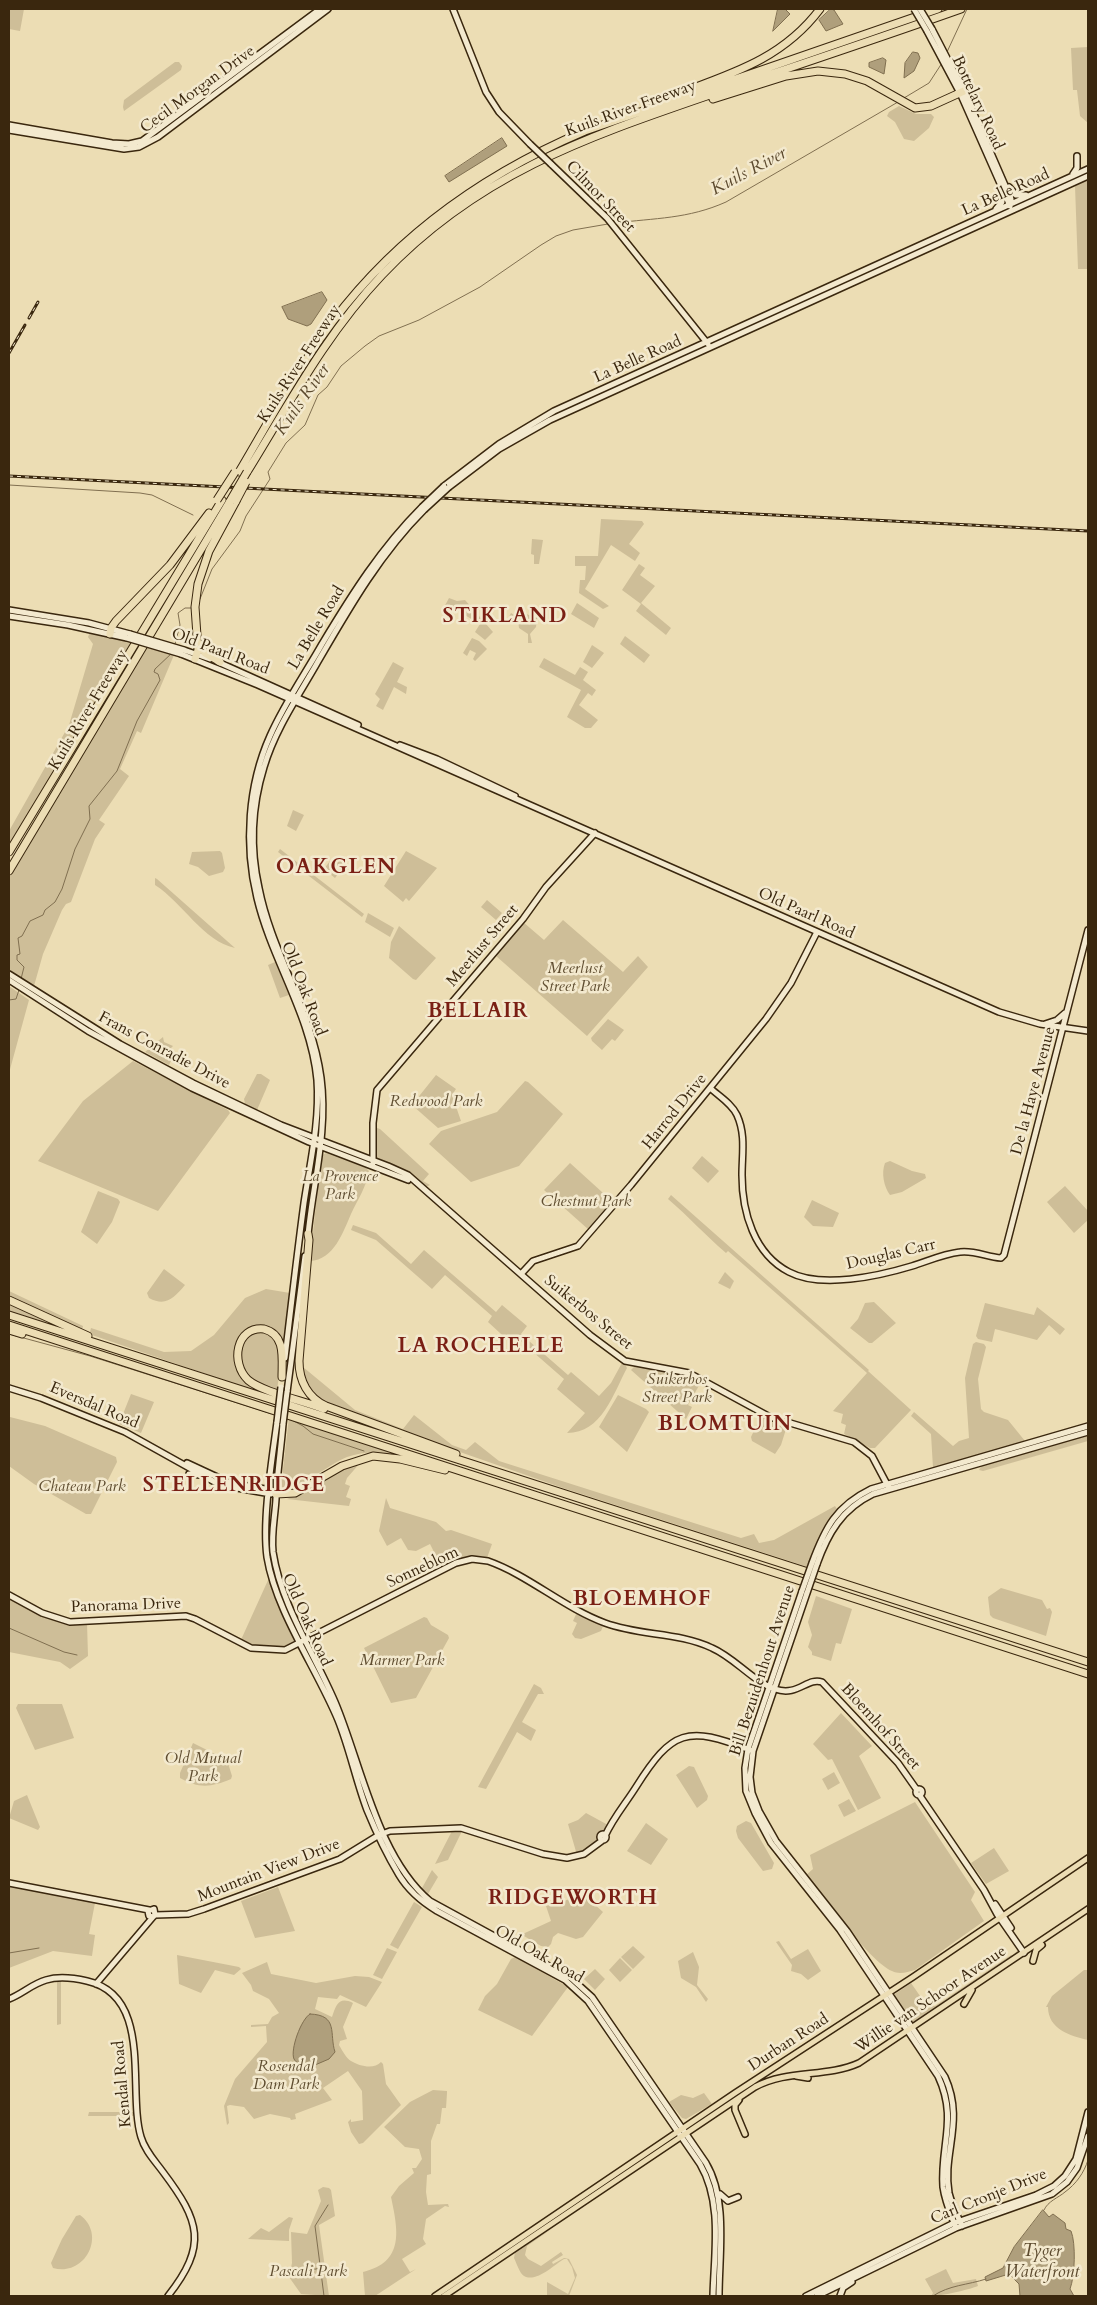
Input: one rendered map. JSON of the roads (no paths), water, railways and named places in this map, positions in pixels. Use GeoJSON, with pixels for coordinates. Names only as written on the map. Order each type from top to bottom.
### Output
{"type":"FeatureCollection","features":[{"type":"Feature","properties":{"kind":"highway"},"geometry":{"type":"LineString","coordinates":[[612,125],[637,109],[760,61],[793,38],[820,9]]}},
{"type":"Feature","properties":{"kind":"highway","name":"Kuils River Freeway"},"geometry":{"type":"LineString","coordinates":[[243,472],[261,436],[320,339],[365,282],[396,250],[452,204],[498,174],[546,148],[938,9]]}},
{"type":"Feature","properties":{"kind":"highway","name":"Kuils River Freeway"},"geometry":{"type":"LineString","coordinates":[[243,472],[256,457],[330,338],[367,291],[402,255],[440,222],[503,179],[556,151],[612,125],[960,9]]}},
{"type":"Feature","properties":{"kind":"highway"},"geometry":{"type":"LineString","coordinates":[[612,125],[631,126],[796,74],[823,71],[845,74],[867,81],[912,107],[931,106],[962,92]]}},
{"type":"Feature","properties":{"kind":"highway"},"geometry":{"type":"LineString","coordinates":[[111,631],[226,500],[243,472]]}},
{"type":"Feature","properties":{"kind":"highway"},"geometry":{"type":"LineString","coordinates":[[196,657],[198,643],[195,607],[198,584],[226,500],[243,472]]}},
{"type":"Feature","properties":{"kind":"highway","name":"Kuils River Freeway"},"geometry":{"type":"LineString","coordinates":[[9,852],[226,500]]}},
{"type":"Feature","properties":{"kind":"highway","name":"Kuils River Freeway"},"geometry":{"type":"LineString","coordinates":[[9,871],[226,500]]}},
{"type":"Feature","properties":{"kind":"highway"},"geometry":{"type":"LineString","coordinates":[[198,643],[205,653],[220,662]]}},
{"type":"Feature","properties":{"kind":"highway"},"geometry":{"type":"LineString","coordinates":[[308,1234],[299,1361],[302,1382],[310,1394],[322,1404],[383,1428],[565,1493]]}},
{"type":"Feature","properties":{"kind":"highway"},"geometry":{"type":"LineString","coordinates":[[9,1300],[70,1329],[232,1386],[233,1388]]}},
{"type":"Feature","properties":{"kind":"highway"},"geometry":{"type":"LineString","coordinates":[[9,1315],[1088,1662]]}},
{"type":"Feature","properties":{"kind":"highway"},"geometry":{"type":"LineString","coordinates":[[9,1325],[518,1488],[1088,1674]]}},
{"type":"Feature","properties":{"kind":"highway"},"geometry":{"type":"LineString","coordinates":[[282,1376],[282,1348],[278,1337],[264,1329],[248,1332],[240,1341],[237,1356],[241,1370],[250,1381],[331,1413],[383,1428]]}},
{"type":"Feature","properties":{"kind":"highway"},"geometry":{"type":"LineString","coordinates":[[9,1330],[88,1351]]}},
{"type":"Feature","properties":{"kind":"highway"},"geometry":{"type":"LineString","coordinates":[[273,1492],[295,1493],[342,1466],[361,1459],[380,1456],[428,1465],[518,1488]]}},
{"type":"Feature","properties":{"kind":"main road","name":"Cecil Morgan Drive"},"geometry":{"type":"LineString","coordinates":[[9,125],[118,144],[142,141],[320,9]]}},
{"type":"Feature","properties":{"kind":"main road","name":"Cecil Morgan Drive"},"geometry":{"type":"LineString","coordinates":[[9,130],[119,149],[139,148],[158,137],[328,9]]}},
{"type":"Feature","properties":{"kind":"main road","name":"Cilmor Street"},"geometry":{"type":"LineString","coordinates":[[452,9],[486,92],[503,117],[607,218],[709,345]]}},
{"type":"Feature","properties":{"kind":"main road","name":"Bottelary Road"},"geometry":{"type":"LineString","coordinates":[[914,9],[930,30]]}},
{"type":"Feature","properties":{"kind":"main road","name":"Bottelary Road"},"geometry":{"type":"LineString","coordinates":[[920,9],[962,92],[1014,210]]}},
{"type":"Feature","properties":{"kind":"main road"},"geometry":{"type":"LineString","coordinates":[[1067,179],[1076,171],[1077,155],[1082,165],[1088,168]]}},
{"type":"Feature","properties":{"kind":"main road","name":"La Belle Road"},"geometry":{"type":"LineString","coordinates":[[294,698],[379,555],[423,508],[447,486],[492,453],[543,424],[1088,168]]}},
{"type":"Feature","properties":{"kind":"main road"},"geometry":{"type":"LineString","coordinates":[[998,172],[1016,195],[1022,196],[1036,193]]}},
{"type":"Feature","properties":{"kind":"main road"},"geometry":{"type":"LineString","coordinates":[[964,226],[1001,204],[1002,197],[998,172]]}},
{"type":"Feature","properties":{"kind":"main road","name":"La Belle Road"},"geometry":{"type":"LineString","coordinates":[[709,345],[1088,176]]}},
{"type":"Feature","properties":{"kind":"main road","name":"La Belle Road"},"geometry":{"type":"LineString","coordinates":[[294,698],[341,613],[423,508]]}},
{"type":"Feature","properties":{"kind":"main road","name":"Old Paarl Road"},"geometry":{"type":"LineString","coordinates":[[9,610],[111,631],[196,657],[488,783],[520,800],[999,1012],[1040,1024],[1088,1031]]}},
{"type":"Feature","properties":{"kind":"main road","name":"Old Paarl Road"},"geometry":{"type":"LineString","coordinates":[[9,616],[111,631]]}},
{"type":"Feature","properties":{"kind":"main road","name":"Old Paarl Road"},"geometry":{"type":"LineString","coordinates":[[196,657],[220,662],[294,698]]}},
{"type":"Feature","properties":{"kind":"main road","name":"Old Oak Road"},"geometry":{"type":"LineString","coordinates":[[273,1492],[271,1478],[282,1376],[318,1100],[313,1052],[303,1019],[260,911],[250,859],[251,810],[258,774],[269,737],[294,698]]}},
{"type":"Feature","properties":{"kind":"main road","name":"Old Oak Road"},"geometry":{"type":"LineString","coordinates":[[294,698],[275,736],[262,773],[255,812],[254,855],[264,909],[307,1018],[317,1052],[323,1105],[320,1144],[273,1492],[272,1539],[276,1566],[282,1588],[303,1642],[335,1702],[352,1746],[381,1836],[406,1876],[430,1901],[571,1978],[587,1991],[682,2132],[710,2170],[717,2187],[720,2207],[719,2296]]}},
{"type":"Feature","properties":{"kind":"main road","name":"Meerlust Street"},"geometry":{"type":"LineString","coordinates":[[372,1163],[372,1123],[378,1090],[523,919],[546,887],[595,833]]}},
{"type":"Feature","properties":{"kind":"main road","name":"De la Haye Avenue"},"geometry":{"type":"LineString","coordinates":[[1002,1257],[1088,930]]}},
{"type":"Feature","properties":{"kind":"main road","name":"Harrod Drive"},"geometry":{"type":"LineString","coordinates":[[521,1274],[532,1262],[578,1246],[638,1177],[780,999],[817,932]]}},
{"type":"Feature","properties":{"kind":"main road","name":"Frans Conradie Drive"},"geometry":{"type":"LineString","coordinates":[[9,974],[16,982],[88,1031],[192,1088],[320,1144]]}},
{"type":"Feature","properties":{"kind":"main road","name":"Frans Conradie Drive"},"geometry":{"type":"LineString","coordinates":[[9,980],[16,982]]}},
{"type":"Feature","properties":{"kind":"main road"},"geometry":{"type":"LineString","coordinates":[[1040,1024],[1054,1022],[1067,1010]]}},
{"type":"Feature","properties":{"kind":"main road","name":"Douglas Carr"},"geometry":{"type":"LineString","coordinates":[[710,1088],[724,1100],[737,1116],[744,1144],[742,1192],[751,1230],[765,1252],[786,1270],[812,1279],[843,1279],[886,1272],[962,1252],[1002,1257]]}},
{"type":"Feature","properties":{"kind":"main road","name":"Suikerbos Street"},"geometry":{"type":"LineString","coordinates":[[320,1144],[401,1172],[418,1184],[590,1335],[627,1362],[688,1373],[770,1417],[854,1442],[872,1456],[888,1486]]}},
{"type":"Feature","properties":{"kind":"main road","name":"Eversdal Road"},"geometry":{"type":"LineString","coordinates":[[9,1388],[41,1398],[121,1430],[214,1482],[232,1488],[273,1492]]}},
{"type":"Feature","properties":{"kind":"main road","name":"Bill Bezuidenhout Avenue"},"geometry":{"type":"LineString","coordinates":[[958,2224],[943,2187],[949,2121],[945,2095],[935,2071],[848,1930],[784,1852],[771,1833],[752,1792],[750,1750],[815,1564],[831,1531],[842,1516],[862,1499],[888,1486],[1088,1426]]}},
{"type":"Feature","properties":{"kind":"main road","name":"Bill Bezuidenhout Avenue"},"geometry":{"type":"LineString","coordinates":[[888,1486],[1088,1432]]}},
{"type":"Feature","properties":{"kind":"main road","name":"Eversdal Road"},"geometry":{"type":"LineString","coordinates":[[166,1454],[227,1482],[273,1492]]}},
{"type":"Feature","properties":{"kind":"main road"},"geometry":{"type":"LineString","coordinates":[[189,1474],[197,1474],[214,1482]]}},
{"type":"Feature","properties":{"kind":"main road"},"geometry":{"type":"LineString","coordinates":[[258,1488],[265,1485],[271,1478]]}},
{"type":"Feature","properties":{"kind":"main road","name":"Sonneblom"},"geometry":{"type":"LineString","coordinates":[[303,1642],[456,1563],[480,1559],[498,1565],[581,1612],[606,1623],[645,1633],[682,1637],[705,1645],[730,1658],[772,1688]]}},
{"type":"Feature","properties":{"kind":"main road","name":"Panorama Drive"},"geometry":{"type":"LineString","coordinates":[[9,1595],[42,1613],[68,1622],[186,1616],[253,1649],[284,1650],[303,1642]]}},
{"type":"Feature","properties":{"kind":"main road","name":"Bloemhof Street"},"geometry":{"type":"LineString","coordinates":[[772,1688],[791,1691],[815,1681],[824,1683],[893,1757],[912,1782],[1025,1952]]}},
{"type":"Feature","properties":{"kind":"main road","name":"Mountain View Drive"},"geometry":{"type":"LineString","coordinates":[[9,1883],[136,1908],[151,1914],[188,1914],[340,1859],[381,1836],[441,1828],[458,1828],[543,1854],[562,1858],[580,1856],[597,1844],[656,1757],[670,1745],[685,1738],[705,1735],[716,1737],[750,1750]]}},
{"type":"Feature","properties":{"kind":"main road","name":"Durban Road"},"geometry":{"type":"LineString","coordinates":[[505,2252],[1088,1858]]}},
{"type":"Feature","properties":{"kind":"main road","name":"Willie van Schoor Avenue"},"geometry":{"type":"LineString","coordinates":[[748,2091],[762,2083],[783,2076],[823,2072],[856,2065],[911,2030],[1088,1909]]}},
{"type":"Feature","properties":{"kind":"main road"},"geometry":{"type":"LineString","coordinates":[[96,1984],[146,1925],[151,1914]]}},
{"type":"Feature","properties":{"kind":"main road"},"geometry":{"type":"LineString","coordinates":[[1033,1961],[1037,1949],[1052,1934]]}},
{"type":"Feature","properties":{"kind":"main road","name":"Kendal Road"},"geometry":{"type":"LineString","coordinates":[[9,2000],[39,1983],[50,1979],[64,1978],[96,1984],[117,1999],[128,2020],[134,2047],[139,2125],[144,2146],[185,2202],[193,2221],[195,2239],[191,2261],[184,2276],[168,2296]]}},
{"type":"Feature","properties":{"kind":"main road"},"geometry":{"type":"LineString","coordinates":[[964,2004],[975,1986]]}},
{"type":"Feature","properties":{"kind":"main road"},"geometry":{"type":"LineString","coordinates":[[783,2076],[808,2078]]}},
{"type":"Feature","properties":{"kind":"main road"},"geometry":{"type":"LineString","coordinates":[[745,2134],[734,2108],[748,2091]]}},
{"type":"Feature","properties":{"kind":"main road","name":"Durban Road"},"geometry":{"type":"LineString","coordinates":[[682,2132],[748,2091]]}},
{"type":"Feature","properties":{"kind":"main road","name":"Carl Cronje Drive"},"geometry":{"type":"LineString","coordinates":[[806,2296],[958,2224],[1036,2196],[1054,2186],[1067,2173],[1076,2159],[1088,2112]]}},
{"type":"Feature","properties":{"kind":"main road","name":"Old Oak Road"},"geometry":{"type":"LineString","coordinates":[[682,2132],[704,2171],[713,2193],[715,2212],[713,2296]]}},
{"type":"Feature","properties":{"kind":"main road","name":"Carl Cronje Drive"},"geometry":{"type":"LineString","coordinates":[[817,2296],[958,2224],[1043,2199],[1056,2192],[1069,2180],[1077,2168],[1088,2136]]}},
{"type":"Feature","properties":{"kind":"main road"},"geometry":{"type":"LineString","coordinates":[[717,2187],[725,2201],[731,2201],[738,2197]]}},
{"type":"Feature","properties":{"kind":"main road"},"geometry":{"type":"LineString","coordinates":[[435,2296],[505,2252]]}},
{"type":"Feature","properties":{"kind":"main road"},"geometry":{"type":"LineString","coordinates":[[444,2296],[505,2252]]}},
{"type":"Feature","properties":{"kind":"main road"},"geometry":{"type":"LineString","coordinates":[[840,2296],[842,2288],[863,2273]]}},
{"type":"Feature","properties":{"kind":"water"},"geometry":{"type":"Polygon","coordinates":[[[778,9],[785,9],[790,14],[773,31],[778,9]]]}},
{"type":"Feature","properties":{"kind":"water"},"geometry":{"type":"Polygon","coordinates":[[[831,9],[834,10],[843,24],[826,31],[819,20],[831,9]]]}},
{"type":"Feature","properties":{"kind":"water"},"geometry":{"type":"Polygon","coordinates":[[[913,52],[918,53],[920,58],[914,71],[904,78],[905,63],[913,52]]]}},
{"type":"Feature","properties":{"kind":"water"},"geometry":{"type":"Polygon","coordinates":[[[883,58],[886,60],[884,74],[869,67],[869,63],[883,58]]]}},
{"type":"Feature","properties":{"kind":"water"},"geometry":{"type":"Polygon","coordinates":[[[502,138],[507,146],[449,182],[445,176],[502,138]]]}},
{"type":"Feature","properties":{"kind":"water"},"geometry":{"type":"Polygon","coordinates":[[[322,292],[327,300],[311,324],[307,326],[288,319],[282,307],[322,292]]]}},
{"type":"Feature","properties":{"kind":"water"},"geometry":{"type":"Polygon","coordinates":[[[310,2014],[319,2015],[329,2022],[335,2052],[329,2059],[308,2068],[297,2062],[293,2055],[300,2028],[310,2014]]]}},
{"type":"Feature","properties":{"kind":"water","name":"Tyger Waterfront"},"geometry":{"type":"Polygon","coordinates":[[[1043,2210],[1049,2217],[1053,2214],[1065,2223],[1066,2229],[1071,2231],[1073,2236],[1074,2260],[1070,2289],[1074,2296],[1020,2296],[1019,2284],[1009,2274],[986,2281],[985,2277],[1003,2268],[1014,2247],[1043,2210]]]}},
{"type":"Feature","properties":{"kind":"waterway","name":"Kuils River"},"geometry":{"type":"LineString","coordinates":[[947,52],[967,9]]}},
{"type":"Feature","properties":{"kind":"waterway","name":"Kuils River"},"geometry":{"type":"LineString","coordinates":[[904,98],[929,83],[942,63]]}},
{"type":"Feature","properties":{"kind":"waterway","name":"Kuils River"},"geometry":{"type":"LineString","coordinates":[[615,223],[685,215],[712,208],[726,202],[898,102]]}},
{"type":"Feature","properties":{"kind":"waterway","name":"Kuils River"},"geometry":{"type":"LineString","coordinates":[[200,599],[212,569],[240,531],[246,516],[270,479],[268,472],[286,443],[305,425],[318,395],[327,387],[341,366],[379,336],[419,320],[480,287],[556,236],[573,230],[608,224]]}},
{"type":"Feature","properties":{"kind":"waterway"},"geometry":{"type":"LineString","coordinates":[[9,485],[140,493],[152,495],[193,515]]}},
{"type":"Feature","properties":{"kind":"waterway","name":"Kuils River"},"geometry":{"type":"LineString","coordinates":[[175,644],[180,625],[178,613],[185,608],[193,608]]}},
{"type":"Feature","properties":{"kind":"waterway","name":"Kuils River"},"geometry":{"type":"LineString","coordinates":[[21,979],[24,967],[17,960],[17,955],[20,954],[18,938],[22,936],[30,921],[43,915],[45,910],[55,902],[62,889],[75,849],[90,819],[89,806],[117,771],[137,721],[160,680],[158,674],[154,672],[155,669],[172,653]]}},
{"type":"Feature","properties":{"kind":"waterway","name":"Kuils River"},"geometry":{"type":"LineString","coordinates":[[9,1000],[16,999],[19,990]]}},
{"type":"Feature","properties":{"kind":"waterway"},"geometry":{"type":"LineString","coordinates":[[9,1334],[90,1356],[269,1413]]}},
{"type":"Feature","properties":{"kind":"waterway"},"geometry":{"type":"LineString","coordinates":[[290,1419],[313,1434],[364,1451]]}},
{"type":"Feature","properties":{"kind":"waterway"},"geometry":{"type":"LineString","coordinates":[[9,1628],[64,1652],[77,1655]]}},
{"type":"Feature","properties":{"kind":"waterway"},"geometry":{"type":"LineString","coordinates":[[9,1953],[39,1948]]}},
{"type":"Feature","properties":{"kind":"waterway"},"geometry":{"type":"LineString","coordinates":[[1044,2210],[1076,2182],[1088,2160]]}},
{"type":"Feature","properties":{"kind":"waterway"},"geometry":{"type":"LineString","coordinates":[[324,2296],[315,2226],[328,2205]]}},
{"type":"Feature","properties":{"kind":"waterway"},"geometry":{"type":"LineString","coordinates":[[303,2272],[320,2268]]}},
{"type":"Feature","properties":{"kind":"waterway"},"geometry":{"type":"LineString","coordinates":[[933,2296],[952,2287],[986,2279]]}},
{"type":"Feature","properties":{"kind":"railway"},"geometry":{"type":"LineString","coordinates":[[29,318],[38,302]]}},
{"type":"Feature","properties":{"kind":"railway"},"geometry":{"type":"LineString","coordinates":[[9,353],[25,325]]}},
{"type":"Feature","properties":{"kind":"railway"},"geometry":{"type":"LineString","coordinates":[[9,476],[1088,531]]}},
{"type":"Feature","properties":{"kind":"district","name":"STIKLAND"},"geometry":{"type":"Point","coordinates":[505,617]}},
{"type":"Feature","properties":{"kind":"district","name":"OAKGLEN"},"geometry":{"type":"Point","coordinates":[336,868]}},
{"type":"Feature","properties":{"kind":"district","name":"BELLAIR"},"geometry":{"type":"Point","coordinates":[478,1012]}},
{"type":"Feature","properties":{"kind":"district","name":"LA ROCHELLE"},"geometry":{"type":"Point","coordinates":[481,1347]}},
{"type":"Feature","properties":{"kind":"district","name":"BLOMTUIN"},"geometry":{"type":"Point","coordinates":[725,1425]}},
{"type":"Feature","properties":{"kind":"district","name":"STELLENRIDGE"},"geometry":{"type":"Point","coordinates":[234,1486]}},
{"type":"Feature","properties":{"kind":"district","name":"BLOEMHOF"},"geometry":{"type":"Point","coordinates":[642,1600]}},
{"type":"Feature","properties":{"kind":"district","name":"RIDGEWORTH"},"geometry":{"type":"Point","coordinates":[573,1899]}},
{"type":"Feature","properties":{"kind":"park label","name":"Meerlust Street Park"},"geometry":{"type":"Point","coordinates":[575,978]}},
{"type":"Feature","properties":{"kind":"park label","name":"Redwood Park"},"geometry":{"type":"Point","coordinates":[436,1102]}},
{"type":"Feature","properties":{"kind":"park label","name":"La Provence Park"},"geometry":{"type":"Point","coordinates":[340,1186]}},
{"type":"Feature","properties":{"kind":"park label","name":"Chestnut Park"},"geometry":{"type":"Point","coordinates":[586,1202]}},
{"type":"Feature","properties":{"kind":"park label","name":"Suikerbos Street Park"},"geometry":{"type":"Point","coordinates":[677,1389]}},
{"type":"Feature","properties":{"kind":"park label","name":"Chateau Park"},"geometry":{"type":"Point","coordinates":[82,1487]}},
{"type":"Feature","properties":{"kind":"park label","name":"Marmer Park"},"geometry":{"type":"Point","coordinates":[402,1661]}},
{"type":"Feature","properties":{"kind":"park label","name":"Old Mutual Park"},"geometry":{"type":"Point","coordinates":[203,1768]}},
{"type":"Feature","properties":{"kind":"park label","name":"Rosendal Dam Park"},"geometry":{"type":"Point","coordinates":[286,2076]}},
{"type":"Feature","properties":{"kind":"park label","name":"Pascali Park"},"geometry":{"type":"Point","coordinates":[308,2272]}}]}
